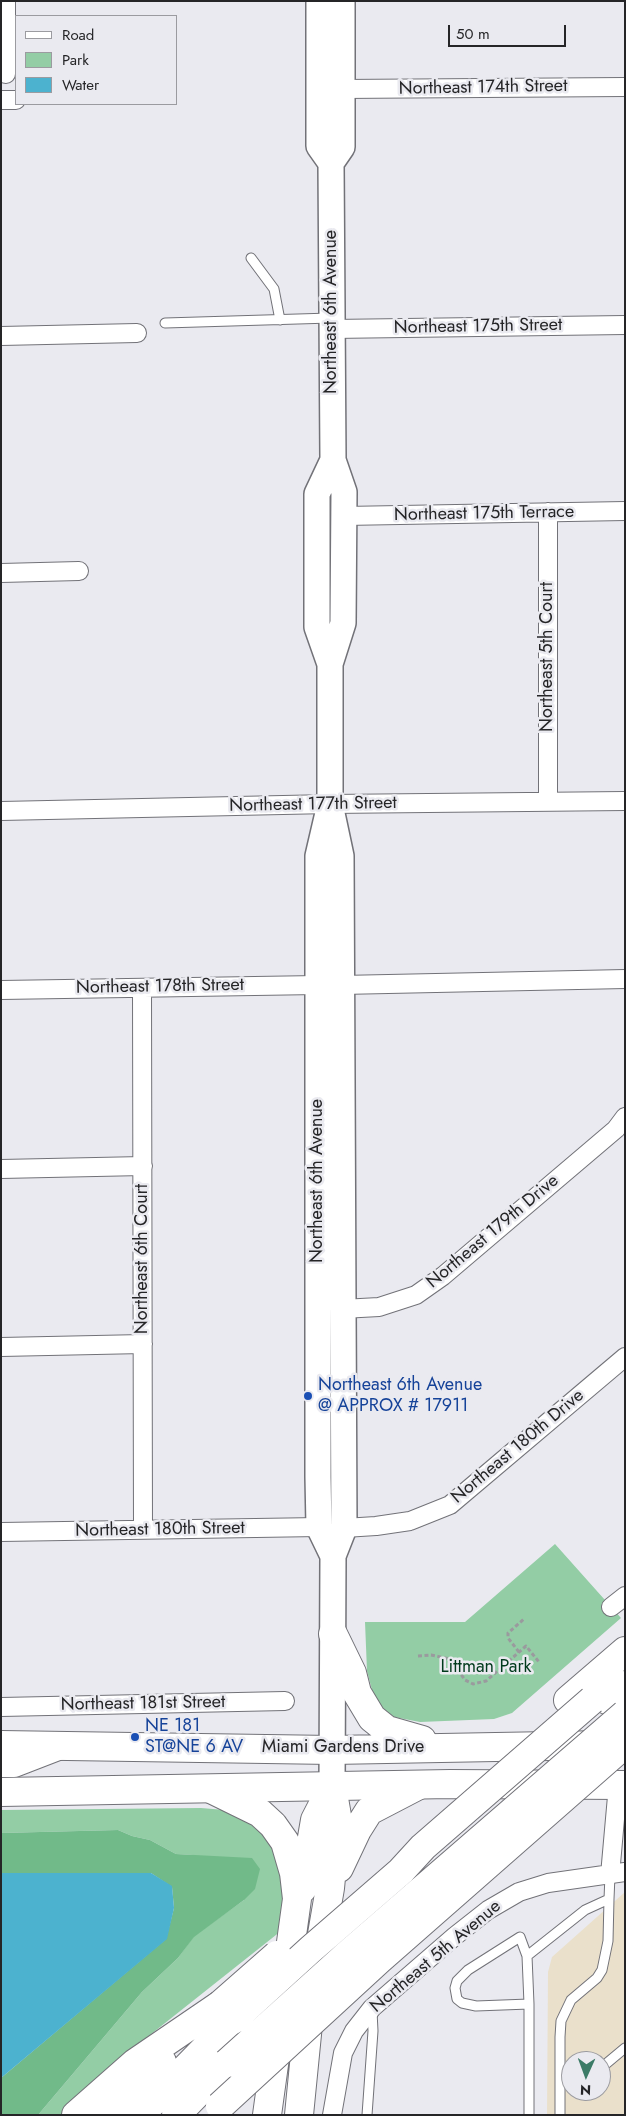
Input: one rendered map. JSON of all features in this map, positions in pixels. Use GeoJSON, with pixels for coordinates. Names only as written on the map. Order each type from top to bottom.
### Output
{"type":"FeatureCollection","features":[{"type":"Feature","properties":{"kind":"main road","name":"Northeast 6th Avenue"},"geometry":{"type":"LineString","coordinates":[[319,1],[319,146],[331,163],[333,460],[344,492],[343,623],[330,664],[330,804],[318,856],[330,985],[342,1308],[344,1528],[333,1556],[332,1787]]}},
{"type":"Feature","properties":{"kind":"main road","name":"Northeast 6th Avenue"},"geometry":{"type":"LineString","coordinates":[[331,163],[342,147],[342,1]]}},
{"type":"Feature","properties":{"kind":"main road","name":"Northeast 6th Avenue"},"geometry":{"type":"LineString","coordinates":[[330,664],[317,627],[317,494],[333,460]]}},
{"type":"Feature","properties":{"kind":"main road","name":"Northeast 6th Avenue"},"geometry":{"type":"LineString","coordinates":[[330,985],[319,1527],[333,1556]]}},
{"type":"Feature","properties":{"kind":"main road"},"geometry":{"type":"LineString","coordinates":[[334,1634],[352,1674],[361,1701],[380,1725],[396,1734],[452,1747]]}},
{"type":"Feature","properties":{"kind":"main road"},"geometry":{"type":"LineString","coordinates":[[112,2115],[145,2078],[603,1700],[625,1651]]}},
{"type":"Feature","properties":{"kind":"main road"},"geometry":{"type":"LineString","coordinates":[[176,2115],[226,2062],[347,1955],[603,1700],[625,1671]]}},
{"type":"Feature","properties":{"kind":"main road"},"geometry":{"type":"LineString","coordinates":[[76,2115],[135,2063],[227,2012],[311,1949],[401,1872],[423,1847],[603,1700]]}},
{"type":"Feature","properties":{"kind":"main road","name":"Miami Gardens Drive"},"geometry":{"type":"LineString","coordinates":[[1,1745],[332,1750],[625,1745]]}},
{"type":"Feature","properties":{"kind":"main road"},"geometry":{"type":"LineString","coordinates":[[215,2110],[380,1959],[625,1745]]}},
{"type":"Feature","properties":{"kind":"main road"},"geometry":{"type":"LineString","coordinates":[[1,1763],[14,1762],[58,1746]]}},
{"type":"Feature","properties":{"kind":"main road"},"geometry":{"type":"LineString","coordinates":[[330,1888],[362,1820],[380,1804],[419,1784]]}},
{"type":"Feature","properties":{"kind":"main road","name":"Miami Gardens Drive"},"geometry":{"type":"LineString","coordinates":[[1,1792],[419,1784],[622,1785]]}},
{"type":"Feature","properties":{"kind":"main road"},"geometry":{"type":"LineString","coordinates":[[299,2115],[310,2004],[330,1888],[338,1816],[332,1787]]}},
{"type":"Feature","properties":{"kind":"main road"},"geometry":{"type":"LineString","coordinates":[[297,1899],[304,1884],[315,1820],[332,1787]]}},
{"type":"Feature","properties":{"kind":"main road"},"geometry":{"type":"LineString","coordinates":[[211,1789],[260,1813],[280,1833],[292,1862],[297,1899],[266,2115]]}},
{"type":"Feature","properties":{"kind":"main road"},"geometry":{"type":"LineString","coordinates":[[140,2115],[227,2012]]}},
{"type":"Feature","properties":{"kind":"street"},"geometry":{"type":"LineString","coordinates":[[6,1],[6,74]]}},
{"type":"Feature","properties":{"kind":"street","name":"Northeast 174th Street"},"geometry":{"type":"LineString","coordinates":[[341,89],[625,87]]}},
{"type":"Feature","properties":{"kind":"street"},"geometry":{"type":"LineString","coordinates":[[1,100],[15,100]]}},
{"type":"Feature","properties":{"kind":"street","name":"Northeast 175th Street"},"geometry":{"type":"LineString","coordinates":[[332,324],[625,325]]}},
{"type":"Feature","properties":{"kind":"street"},"geometry":{"type":"LineString","coordinates":[[1,336],[137,333]]}},
{"type":"Feature","properties":{"kind":"street","name":"Northeast 175th Terrace"},"geometry":{"type":"LineString","coordinates":[[344,516],[625,511]]}},
{"type":"Feature","properties":{"kind":"street","name":"Northeast 5th Court"},"geometry":{"type":"LineString","coordinates":[[548,512],[548,802]]}},
{"type":"Feature","properties":{"kind":"street"},"geometry":{"type":"LineString","coordinates":[[1,573],[79,571]]}},
{"type":"Feature","properties":{"kind":"street","name":"Northeast 177th Street"},"geometry":{"type":"LineString","coordinates":[[1,811],[330,804],[625,801]]}},
{"type":"Feature","properties":{"kind":"street","name":"Northeast 178th Street"},"geometry":{"type":"LineString","coordinates":[[1,990],[625,979]]}},
{"type":"Feature","properties":{"kind":"street","name":"Northeast 6th Court"},"geometry":{"type":"LineString","coordinates":[[142,988],[143,1530]]}},
{"type":"Feature","properties":{"kind":"street","name":"Northeast 179th Drive"},"geometry":{"type":"LineString","coordinates":[[342,1308],[379,1307],[416,1295],[443,1276],[616,1129],[625,1117]]}},
{"type":"Feature","properties":{"kind":"street"},"geometry":{"type":"LineString","coordinates":[[1,1169],[143,1166]]}},
{"type":"Feature","properties":{"kind":"street"},"geometry":{"type":"LineString","coordinates":[[1,1347],[143,1344]]}},
{"type":"Feature","properties":{"kind":"street","name":"Northeast 180th Drive"},"geometry":{"type":"LineString","coordinates":[[344,1528],[410,1521],[450,1504],[625,1357]]}},
{"type":"Feature","properties":{"kind":"street","name":"Northeast 180th Street"},"geometry":{"type":"LineString","coordinates":[[1,1532],[319,1527]]}},
{"type":"Feature","properties":{"kind":"street"},"geometry":{"type":"LineString","coordinates":[[611,1607],[625,1596]]}},
{"type":"Feature","properties":{"kind":"street","name":"Northeast 181st Street"},"geometry":{"type":"LineString","coordinates":[[1,1706],[285,1701]]}},
{"type":"Feature","properties":{"kind":"street"},"geometry":{"type":"LineString","coordinates":[[618,1873],[622,1785]]}},
{"type":"Feature","properties":{"kind":"street","name":"Northeast 5th Avenue"},"geometry":{"type":"LineString","coordinates":[[332,2115],[339,2071],[346,2046],[354,2031],[372,2008],[455,1936],[506,1898],[519,1892],[548,1883],[618,1873]]}},
{"type":"Feature","properties":{"kind":"lane"},"geometry":{"type":"LineString","coordinates":[[251,258],[274,289],[280,320]]}},
{"type":"Feature","properties":{"kind":"lane"},"geometry":{"type":"LineString","coordinates":[[165,323],[280,320],[332,324]]}},
{"type":"Feature","properties":{"kind":"lane"},"geometry":{"type":"LineString","coordinates":[[560,2115],[560,2028],[564,2013],[571,2000],[597,1978],[602,1970],[608,1941],[609,1899],[618,1873]]}},
{"type":"Feature","properties":{"kind":"lane"},"geometry":{"type":"LineString","coordinates":[[527,1956],[585,1910],[609,1899]]}},
{"type":"Feature","properties":{"kind":"lane"},"geometry":{"type":"LineString","coordinates":[[529,2004],[468,2005],[457,1999],[455,1988],[461,1975],[520,1937],[527,1956],[529,2004],[529,2115]]}},
{"type":"Feature","properties":{"kind":"lane"},"geometry":{"type":"LineString","coordinates":[[366,2115],[373,2031],[372,2008]]}},
{"type":"Feature","properties":{"kind":"lane"},"geometry":{"type":"LineString","coordinates":[[611,2060],[625,2048]]}},
{"type":"Feature","properties":{"kind":"path"},"geometry":{"type":"LineString","coordinates":[[519,1652],[508,1638],[508,1633],[524,1619]]}},
{"type":"Feature","properties":{"kind":"path"},"geometry":{"type":"LineString","coordinates":[[418,1656],[431,1655],[450,1659],[465,1680],[473,1684],[486,1681],[526,1646],[538,1662]]}},
{"type":"Feature","properties":{"kind":"shaded area"},"geometry":{"type":"Polygon","coordinates":[[[625,1892],[625,2115],[547,2115],[548,1972],[552,1957],[625,1892]]]}},
{"type":"Feature","properties":{"kind":"green space","name":"Littman Park"},"geometry":{"type":"Polygon","coordinates":[[[555,1544],[621,1618],[512,1713],[494,1719],[420,1722],[394,1717],[380,1706],[372,1690],[367,1671],[365,1622],[465,1622],[555,1544]]]}},
{"type":"Feature","properties":{"kind":"green space"},"geometry":{"type":"Polygon","coordinates":[[[201,1808],[225,1810],[250,1819],[277,1848],[285,1896],[281,1931],[126,2054],[61,2115],[38,2115],[142,1992],[178,1958],[194,1936],[244,1900],[193,1855],[176,1854],[150,1840],[132,1836],[118,1830],[1,1833],[1,1810],[201,1808]]]}},
{"type":"Feature","properties":{"kind":"green space"},"geometry":{"type":"Polygon","coordinates":[[[118,1830],[132,1836],[150,1840],[176,1854],[252,1858],[260,1869],[255,1889],[244,1900],[194,1937],[178,1958],[142,1992],[38,2115],[1,2115],[1,2078],[166,1939],[174,1908],[172,1887],[151,1873],[1,1873],[1,1833],[118,1830]]]}},
{"type":"Feature","properties":{"kind":"water"},"geometry":{"type":"Polygon","coordinates":[[[1,1873],[151,1873],[172,1886],[174,1908],[167,1939],[1,2078],[1,1873]]]}},
{"type":"Feature","properties":{"kind":"place","name":"Northeast 6th Avenue @ APPROX # 17911"},"geometry":{"type":"Point","coordinates":[308,1396]}},
{"type":"Feature","properties":{"kind":"place","name":"NE 181 ST@NE 6 AV"},"geometry":{"type":"Point","coordinates":[135,1737]}}]}
